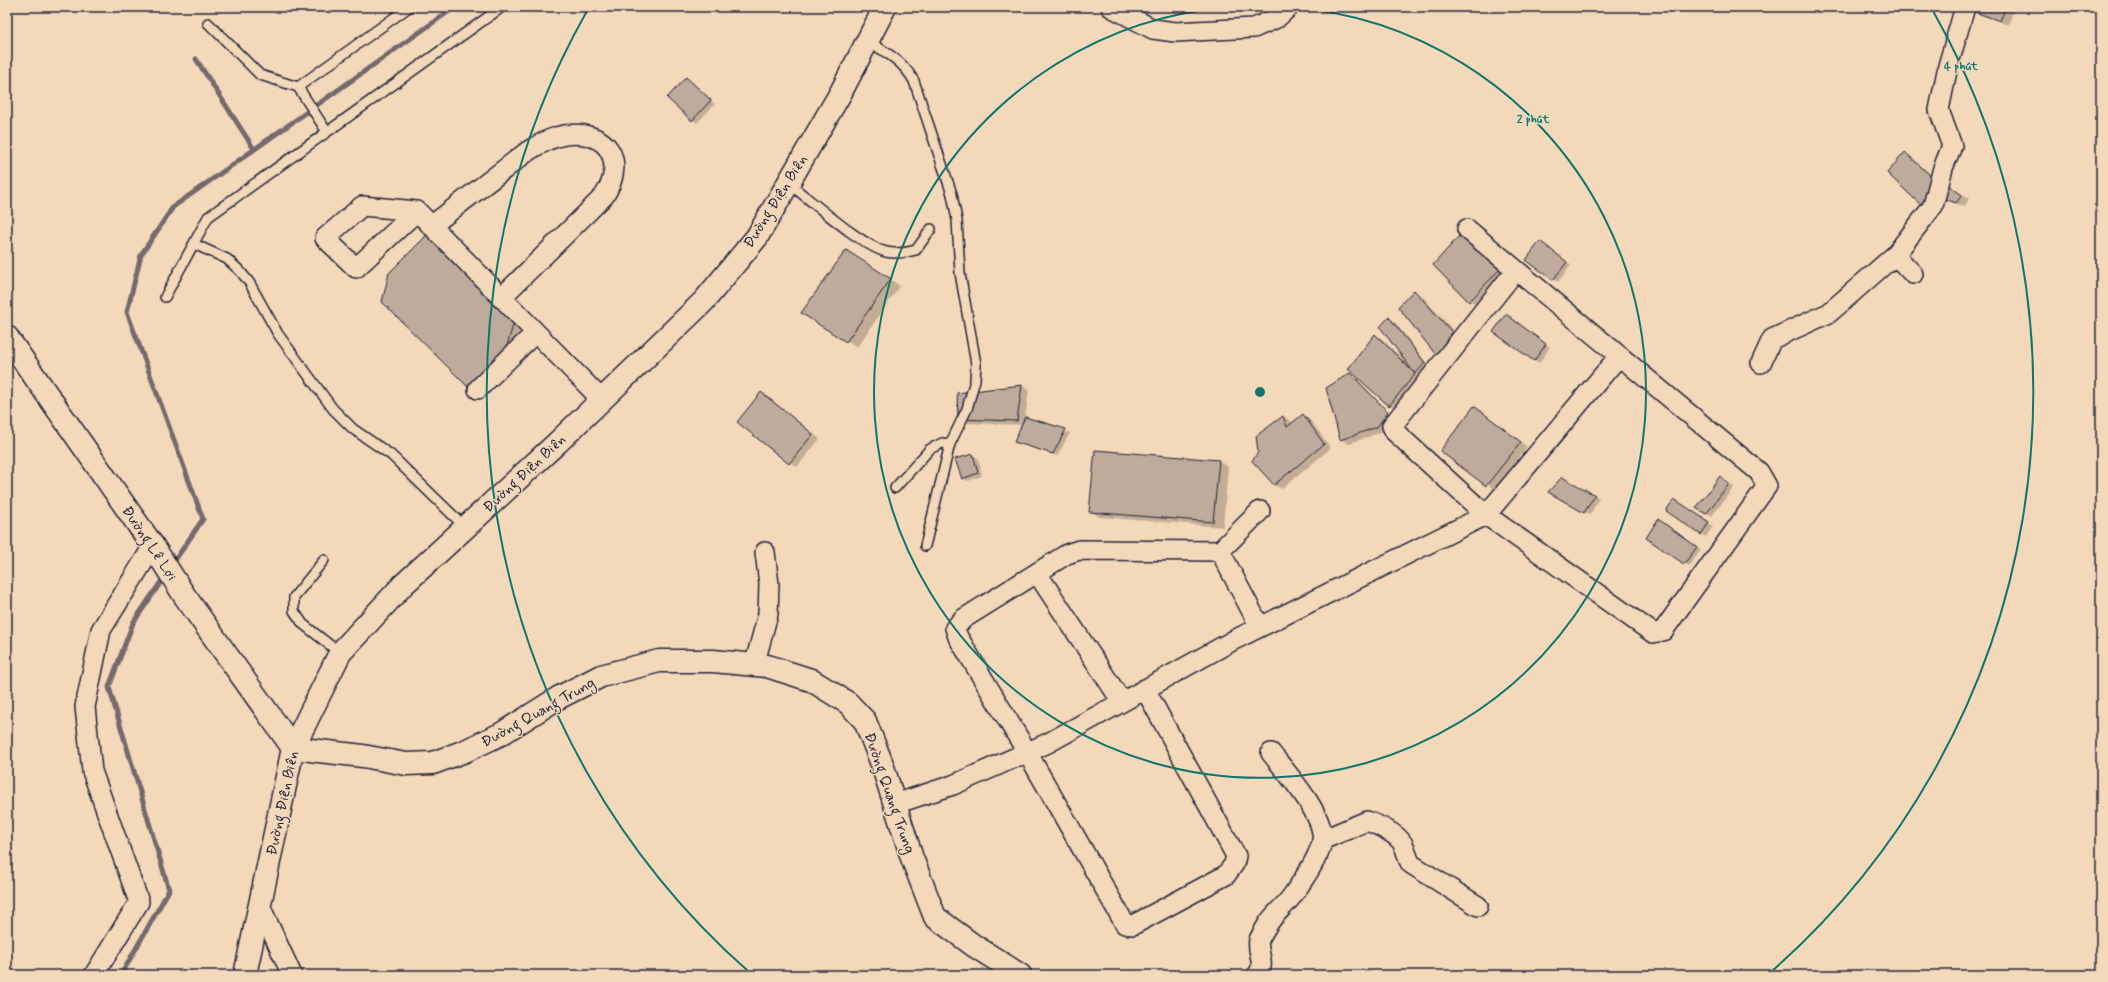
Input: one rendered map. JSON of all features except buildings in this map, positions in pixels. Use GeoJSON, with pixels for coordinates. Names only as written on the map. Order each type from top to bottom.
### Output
{"type":"FeatureCollection","features":[{"type":"Feature","properties":{"kind":"street","name":"Đường Điện Biên"},"geometry":{"type":"LineString","coordinates":[[245,975],[292,748],[340,653],[403,585],[602,400],[704,301],[757,236],[840,94],[885,7]]}},
{"type":"Feature","properties":{"kind":"street"},"geometry":{"type":"LineString","coordinates":[[1111,7],[1153,29],[1175,32],[1254,28],[1278,18],[1289,7]]}},
{"type":"Feature","properties":{"kind":"street"},"geometry":{"type":"LineString","coordinates":[[1761,363],[1772,339],[1829,313],[1895,255],[1933,206],[1952,146],[1939,110],[1948,66],[1965,7]]}},
{"type":"Feature","properties":{"kind":"street"},"geometry":{"type":"LineString","coordinates":[[431,226],[528,151],[545,141],[566,135],[590,136],[607,147],[614,160],[614,170],[612,183],[604,196],[501,298]]}},
{"type":"Feature","properties":{"kind":"street"},"geometry":{"type":"LineString","coordinates":[[417,211],[602,400]]}},
{"type":"Feature","properties":{"kind":"street"},"geometry":{"type":"LineString","coordinates":[[1467,229],[1758,472],[1767,486],[1670,624],[1663,631],[1653,633],[1486,515],[1395,432],[1392,426],[1516,270]]}},
{"type":"Feature","properties":{"kind":"street"},"geometry":{"type":"LineString","coordinates":[[1895,255],[1913,274]]}},
{"type":"Feature","properties":{"kind":"street"},"geometry":{"type":"LineString","coordinates":[[478,389],[535,333]]}},
{"type":"Feature","properties":{"kind":"street","name":"Đường Lê Lợi"},"geometry":{"type":"LineString","coordinates":[[11,350],[153,546],[184,595],[292,748]]}},
{"type":"Feature","properties":{"kind":"street"},"geometry":{"type":"LineString","coordinates":[[895,804],[953,785],[1048,743],[1260,627],[1486,515],[1619,356]]}},
{"type":"Feature","properties":{"kind":"street"},"geometry":{"type":"LineString","coordinates":[[1145,689],[1236,856],[1234,864],[1226,876],[1133,925],[1125,924],[1027,752],[958,637],[955,628],[963,619],[1067,554],[1079,550],[1220,551],[1260,511]]}},
{"type":"Feature","properties":{"kind":"street"},"geometry":{"type":"LineString","coordinates":[[94,975],[139,902],[92,771],[86,707],[101,630],[153,546]]}},
{"type":"Feature","properties":{"kind":"street"},"geometry":{"type":"LineString","coordinates":[[1220,551],[1260,627]]}},
{"type":"Feature","properties":{"kind":"street"},"geometry":{"type":"LineString","coordinates":[[754,666],[768,614],[769,584],[765,552]]}},
{"type":"Feature","properties":{"kind":"street"},"geometry":{"type":"LineString","coordinates":[[1037,573],[1122,702]]}},
{"type":"Feature","properties":{"kind":"street","name":"Đường Quang Trung"},"geometry":{"type":"LineString","coordinates":[[292,748],[363,756],[406,764],[432,762],[465,751],[502,734],[558,698],[601,676],[659,661],[713,661],[767,666],[811,680],[848,703],[865,721],[882,764],[912,858],[935,917],[973,945],[1020,975]]}},
{"type":"Feature","properties":{"kind":"street"},"geometry":{"type":"LineString","coordinates":[[1257,975],[1260,972],[1262,958],[1259,941],[1269,922],[1290,898],[1311,867],[1322,840],[1319,821],[1304,794],[1271,753]]}},
{"type":"Feature","properties":{"kind":"street"},"geometry":{"type":"LineString","coordinates":[[1322,840],[1366,821],[1381,826],[1403,844],[1407,858],[1411,864],[1478,906]]}},
{"type":"Feature","properties":{"kind":"street"},"geometry":{"type":"LineString","coordinates":[[260,906],[292,975]]}},
{"type":"Feature","properties":{"kind":"lane"},"geometry":{"type":"LineString","coordinates":[[300,90],[409,7]]}},
{"type":"Feature","properties":{"kind":"lane"},"geometry":{"type":"LineString","coordinates":[[166,298],[208,217],[325,129],[502,7]]}},
{"type":"Feature","properties":{"kind":"lane"},"geometry":{"type":"LineString","coordinates":[[208,23],[260,74],[300,90],[325,129]]}},
{"type":"Feature","properties":{"kind":"lane"},"geometry":{"type":"LineString","coordinates":[[868,41],[900,61],[908,70],[914,81],[952,194],[957,220],[960,273],[976,364],[975,380],[967,409],[950,444],[925,546]]}},
{"type":"Feature","properties":{"kind":"lane"},"geometry":{"type":"LineString","coordinates":[[788,183],[849,230],[885,252],[895,253],[916,250],[931,229]]}},
{"type":"Feature","properties":{"kind":"lane"},"geometry":{"type":"LineString","coordinates":[[194,244],[227,259],[240,271],[249,282],[278,334],[333,410],[354,428],[391,455],[466,528]]}},
{"type":"Feature","properties":{"kind":"lane"},"geometry":{"type":"LineString","coordinates":[[895,488],[930,449],[942,443],[950,444]]}},
{"type":"Feature","properties":{"kind":"lane"},"geometry":{"type":"LineString","coordinates":[[324,560],[294,597],[294,612],[303,624],[340,653]]}},
{"type":"Feature","properties":{"kind":"waterway"},"geometry":{"type":"LineString","coordinates":[[171,566],[203,519],[127,312],[141,255],[173,207],[455,7]]}},
{"type":"Feature","properties":{"kind":"waterway"},"geometry":{"type":"LineString","coordinates":[[196,59],[254,149]]}},
{"type":"Feature","properties":{"kind":"waterway"},"geometry":{"type":"LineString","coordinates":[[121,975],[169,890],[109,687],[133,623],[165,576]]}}]}
